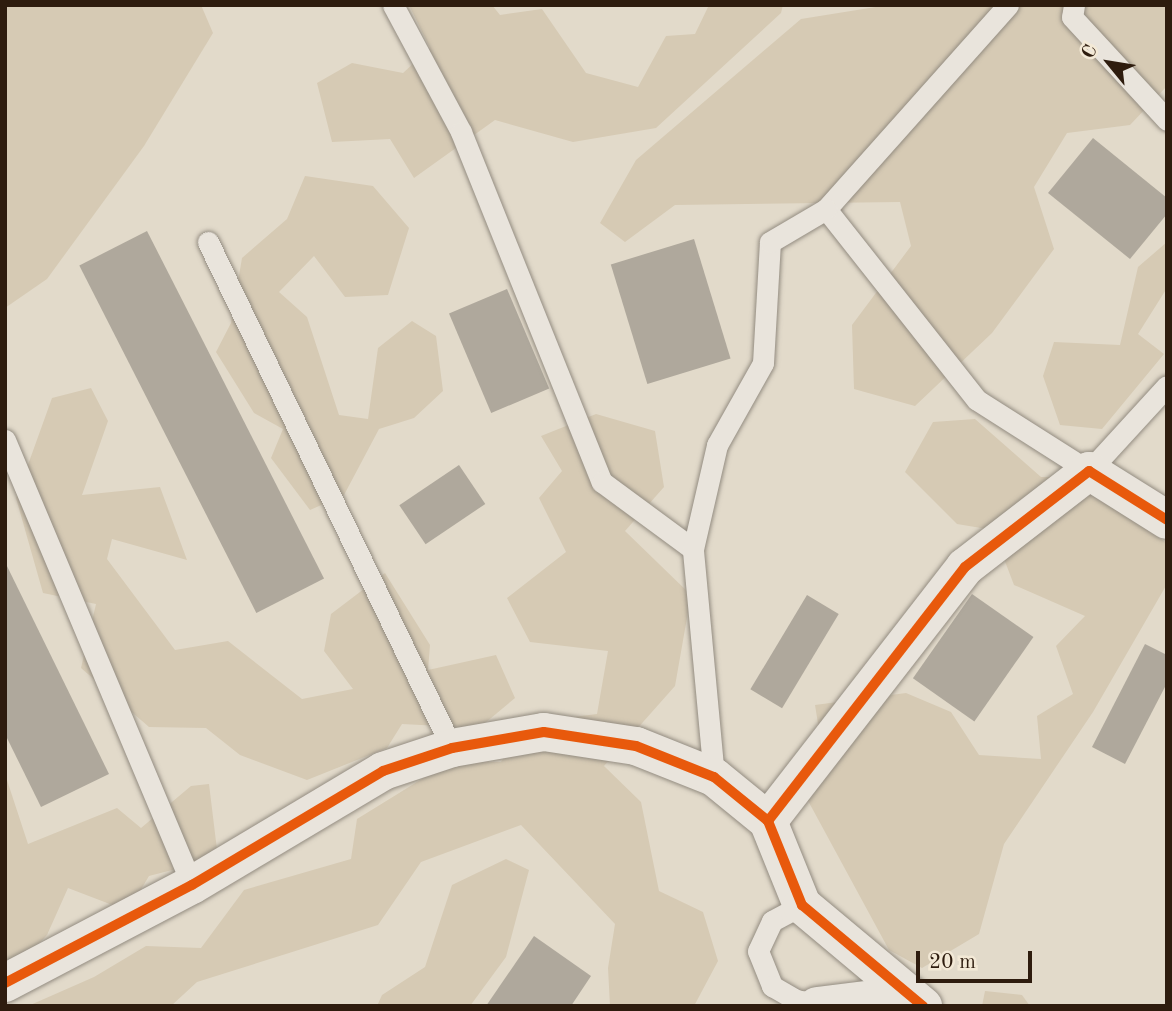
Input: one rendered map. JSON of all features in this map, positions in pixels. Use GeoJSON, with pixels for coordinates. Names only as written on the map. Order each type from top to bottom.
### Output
{"type":"FeatureCollection","features":[{"type":"Feature","properties":{"kind":"street"},"geometry":{"type":"LineString","coordinates":[[768,821],[965,567],[1089,471],[1167,520]]}},
{"type":"Feature","properties":{"kind":"street"},"geometry":{"type":"LineString","coordinates":[[5,983],[192,885],[383,771],[452,748],[544,732],[636,746],[714,777],[768,821],[802,905],[914,1000]]}},
{"type":"Feature","properties":{"kind":"street"},"geometry":{"type":"LineString","coordinates":[[818,1005],[914,1000]]}},
{"type":"Feature","properties":{"kind":"lane"},"geometry":{"type":"LineString","coordinates":[[393,5],[460,132],[602,482],[693,549]]}},
{"type":"Feature","properties":{"kind":"lane"},"geometry":{"type":"LineString","coordinates":[[714,777],[693,549],[717,445],[763,363],[771,242],[826,209],[1008,5]]}},
{"type":"Feature","properties":{"kind":"lane"},"geometry":{"type":"LineString","coordinates":[[1074,5],[1072,17],[1167,120]]}},
{"type":"Feature","properties":{"kind":"lane"},"geometry":{"type":"LineString","coordinates":[[826,209],[977,400],[1089,471],[1167,386]]}},
{"type":"Feature","properties":{"kind":"lane"},"geometry":{"type":"LineString","coordinates":[[208,242],[452,748]]}},
{"type":"Feature","properties":{"kind":"lane"},"geometry":{"type":"LineString","coordinates":[[5,440],[192,885]]}},
{"type":"Feature","properties":{"kind":"lane"},"geometry":{"type":"LineString","coordinates":[[802,905],[772,921],[758,951],[772,986],[796,1000],[818,1005]]}},
{"type":"Feature","properties":{"kind":"shaded area"},"geometry":{"type":"Polygon","coordinates":[[[5,5],[201,5],[213,33],[144,146],[47,279],[5,308],[5,5]]]}},
{"type":"Feature","properties":{"kind":"shaded area"},"geometry":{"type":"Polygon","coordinates":[[[409,5],[492,5],[500,15],[542,9],[586,73],[638,87],[666,36],[695,34],[709,5],[783,5],[781,13],[656,128],[573,142],[495,120],[414,178],[390,139],[332,142],[317,83],[352,63],[403,73],[430,48],[409,5]]]}},
{"type":"Feature","properties":{"kind":"shaded area"},"geometry":{"type":"Polygon","coordinates":[[[888,5],[1167,5],[1167,86],[1130,125],[1067,133],[1034,187],[1054,249],[992,333],[915,406],[854,389],[852,325],[911,246],[900,202],[675,205],[625,242],[600,223],[636,160],[801,19],[888,5]]]}},
{"type":"Feature","properties":{"kind":"shaded area"},"geometry":{"type":"Polygon","coordinates":[[[305,176],[373,186],[409,228],[388,295],[345,297],[314,256],[279,292],[307,317],[339,415],[368,419],[378,348],[412,321],[436,336],[443,391],[414,418],[379,429],[344,495],[310,510],[271,458],[283,429],[254,413],[216,352],[231,323],[242,258],[287,219],[305,176]]]}},
{"type":"Feature","properties":{"kind":"shaded area"},"geometry":{"type":"Polygon","coordinates":[[[1167,242],[1167,288],[1138,334],[1164,354],[1102,429],[1060,425],[1043,376],[1054,342],[1120,345],[1138,267],[1167,242]]]}},
{"type":"Feature","properties":{"kind":"shaded area"},"geometry":{"type":"Polygon","coordinates":[[[91,388],[108,421],[82,495],[160,487],[187,560],[112,539],[107,559],[175,650],[228,641],[302,699],[353,689],[324,651],[331,614],[385,573],[430,645],[428,670],[496,655],[515,698],[479,728],[402,724],[387,748],[307,780],[240,755],[206,728],[149,727],[81,668],[96,604],[43,593],[16,498],[52,398],[91,388]]]}},
{"type":"Feature","properties":{"kind":"shaded area"},"geometry":{"type":"Polygon","coordinates":[[[596,414],[655,431],[664,487],[625,531],[691,595],[675,686],[604,766],[641,802],[659,891],[703,912],[718,961],[694,1006],[610,1006],[608,968],[615,924],[521,825],[421,862],[378,925],[197,982],[171,1006],[28,1006],[94,977],[146,946],[201,948],[244,890],[351,859],[357,819],[451,761],[501,762],[524,723],[597,714],[608,651],[530,642],[507,598],[566,552],[539,498],[562,471],[541,436],[596,414]]]}},
{"type":"Feature","properties":{"kind":"shaded area"},"geometry":{"type":"Polygon","coordinates":[[[975,419],[1041,477],[1120,477],[1150,532],[1167,543],[1167,584],[1093,712],[1004,844],[979,934],[922,968],[889,950],[806,797],[825,767],[815,705],[906,693],[951,712],[979,755],[1041,759],[1037,716],[1073,694],[1056,646],[1085,616],[1014,585],[993,530],[957,524],[905,472],[933,422],[975,419]]]}},
{"type":"Feature","properties":{"kind":"shaded area"},"geometry":{"type":"Polygon","coordinates":[[[5,774],[28,844],[117,808],[141,828],[191,786],[209,784],[218,858],[149,876],[128,911],[68,888],[47,935],[5,979],[5,774]]]}},
{"type":"Feature","properties":{"kind":"shaded area"},"geometry":{"type":"Polygon","coordinates":[[[506,859],[529,870],[506,957],[470,1006],[377,1006],[382,995],[425,967],[452,885],[506,859]]]}},
{"type":"Feature","properties":{"kind":"shaded area"},"geometry":{"type":"Polygon","coordinates":[[[985,991],[1022,995],[1030,1006],[982,1006],[985,991]]]}},
{"type":"Feature","properties":{"kind":"building"},"geometry":{"type":"Polygon","coordinates":[[[1093,138],[1167,198],[1167,214],[1130,259],[1048,193],[1093,138]]]}},
{"type":"Feature","properties":{"kind":"building"},"geometry":{"type":"Polygon","coordinates":[[[147,231],[324,578],[256,613],[79,266],[147,231]]]}},
{"type":"Feature","properties":{"kind":"building"},"geometry":{"type":"Polygon","coordinates":[[[694,239],[731,359],[647,384],[611,264],[694,239]]]}},
{"type":"Feature","properties":{"kind":"building"},"geometry":{"type":"Polygon","coordinates":[[[507,289],[549,388],[491,413],[449,314],[507,289]]]}},
{"type":"Feature","properties":{"kind":"building"},"geometry":{"type":"Polygon","coordinates":[[[459,465],[485,504],[426,544],[399,505],[459,465]]]}},
{"type":"Feature","properties":{"kind":"building"},"geometry":{"type":"Polygon","coordinates":[[[5,562],[109,774],[41,807],[5,734],[5,562]]]}},
{"type":"Feature","properties":{"kind":"building"},"geometry":{"type":"Polygon","coordinates":[[[972,594],[1033,637],[974,721],[913,678],[972,594]]]}},
{"type":"Feature","properties":{"kind":"building"},"geometry":{"type":"Polygon","coordinates":[[[807,595],[839,614],[782,708],[750,689],[807,595]]]}},
{"type":"Feature","properties":{"kind":"building"},"geometry":{"type":"Polygon","coordinates":[[[1145,644],[1167,655],[1167,683],[1125,764],[1092,747],[1145,644]]]}},
{"type":"Feature","properties":{"kind":"building"},"geometry":{"type":"Polygon","coordinates":[[[534,936],[591,976],[571,1006],[486,1006],[534,936]]]}},
{"type":"Feature","properties":{"kind":"cycle path"},"geometry":{"type":"LineString","coordinates":[[768,821],[965,567],[1089,471],[1167,520]]}},
{"type":"Feature","properties":{"kind":"cycle path"},"geometry":{"type":"LineString","coordinates":[[5,983],[192,885],[383,771],[452,748],[544,732],[636,746],[714,777],[768,821],[802,905],[923,1006]]}}]}
